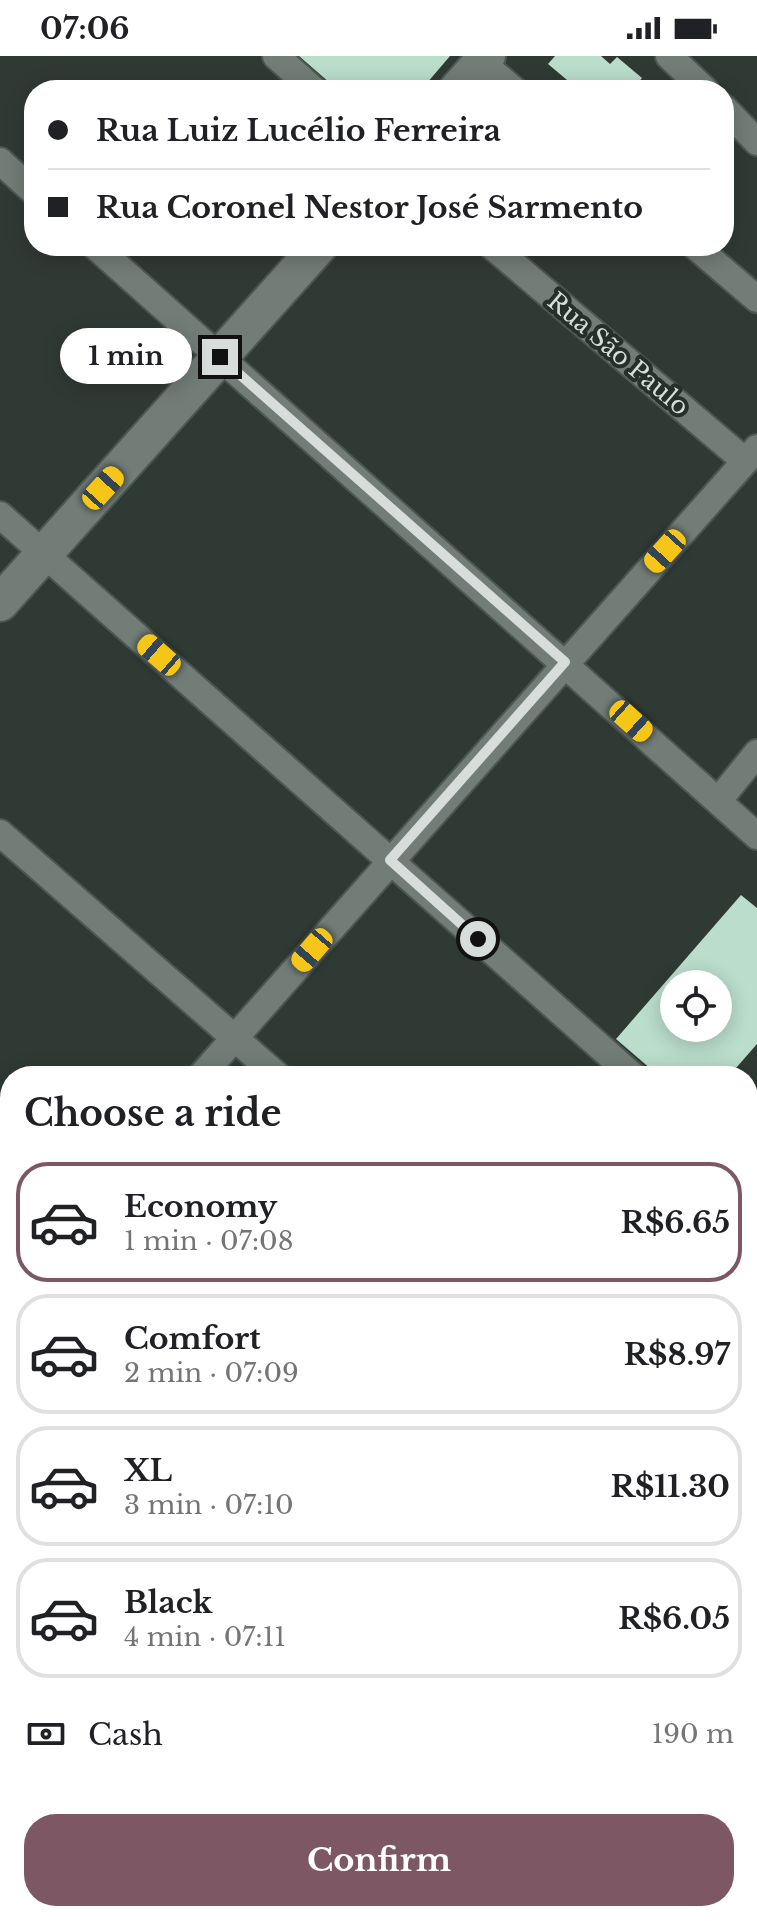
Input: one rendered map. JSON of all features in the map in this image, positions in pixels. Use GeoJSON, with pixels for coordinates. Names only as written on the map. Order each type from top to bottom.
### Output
{"type":"FeatureCollection","features":[{"type":"Feature","properties":{"kind":"street"},"geometry":{"type":"LineString","coordinates":[[276,56],[303,80]]}},
{"type":"Feature","properties":{"kind":"street"},"geometry":{"type":"LineString","coordinates":[[669,56],[694,80]]}},
{"type":"Feature","properties":{"kind":"street"},"geometry":{"type":"LineString","coordinates":[[466,80],[484,59],[504,80]]}},
{"type":"Feature","properties":{"kind":"street"},"geometry":{"type":"LineString","coordinates":[[734,118],[757,142]]}},
{"type":"Feature","properties":{"kind":"street"},"geometry":{"type":"LineString","coordinates":[[0,161],[24,183]]}},
{"type":"Feature","properties":{"kind":"street"},"geometry":{"type":"LineString","coordinates":[[106,256],[757,836]]}},
{"type":"Feature","properties":{"kind":"street"},"geometry":{"type":"LineString","coordinates":[[0,603],[310,256]]}},
{"type":"Feature","properties":{"kind":"street","name":"Rua São Paulo"},"geometry":{"type":"LineString","coordinates":[[504,256],[751,455]]}},
{"type":"Feature","properties":{"kind":"street"},"geometry":{"type":"LineString","coordinates":[[707,256],[757,299]]}},
{"type":"Feature","properties":{"kind":"street"},"geometry":{"type":"LineString","coordinates":[[210,1066],[751,455]]}},
{"type":"Feature","properties":{"kind":"street"},"geometry":{"type":"LineString","coordinates":[[0,515],[622,1066]]}},
{"type":"Feature","properties":{"kind":"street"},"geometry":{"type":"LineString","coordinates":[[719,800],[757,753]]}},
{"type":"Feature","properties":{"kind":"street"},"geometry":{"type":"LineString","coordinates":[[0,833],[266,1066]]}},
{"type":"Feature","properties":{"kind":"building"},"geometry":{"type":"Polygon","coordinates":[[[299,56],[450,56],[430,80],[327,80],[299,56]]]}},
{"type":"Feature","properties":{"kind":"building"},"geometry":{"type":"Polygon","coordinates":[[[555,56],[601,56],[610,64],[617,57],[642,78],[567,80],[548,64],[555,56]]]}},
{"type":"Feature","properties":{"kind":"building"},"geometry":{"type":"Polygon","coordinates":[[[741,895],[757,908],[757,1044],[738,1066],[647,1066],[616,1039],[660,988],[660,1042],[732,1042],[732,970],[676,970],[741,895]]]}},
{"type":"Feature","properties":{"kind":"route"},"geometry":{"type":"LineString","coordinates":[[220,357],[565,662],[390,860],[478,939]]}}]}
